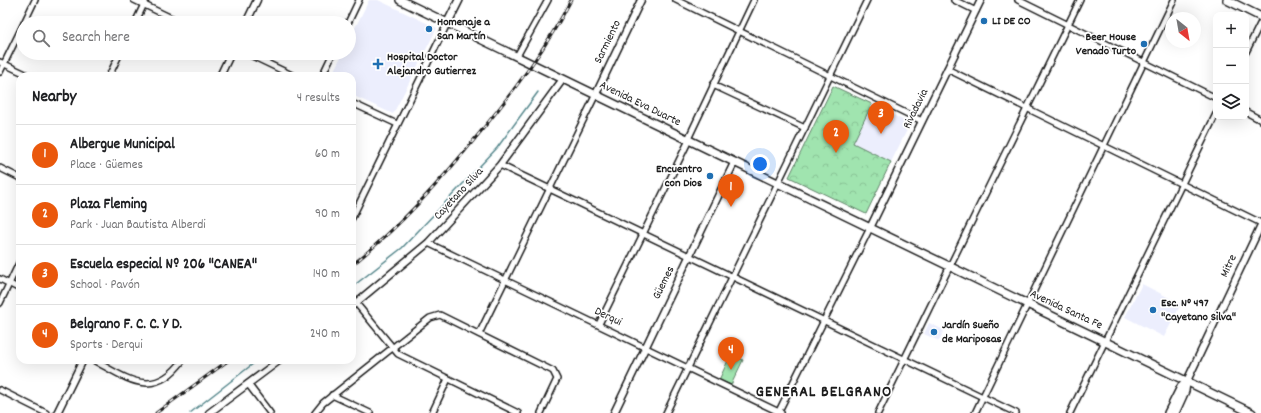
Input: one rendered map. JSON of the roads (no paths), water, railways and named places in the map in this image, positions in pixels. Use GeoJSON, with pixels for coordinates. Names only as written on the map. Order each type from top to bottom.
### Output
{"type":"FeatureCollection","features":[{"type":"Feature","properties":{"kind":"main road","name":"Avenida Eva Duarte"},"geometry":{"type":"LineString","coordinates":[[400,0],[870,228]]}},
{"type":"Feature","properties":{"kind":"main road"},"geometry":{"type":"LineString","coordinates":[[448,22],[459,0]]}},
{"type":"Feature","properties":{"kind":"main road"},"geometry":{"type":"LineString","coordinates":[[1227,0],[1261,17]]}},
{"type":"Feature","properties":{"kind":"main road","name":"Avenida Santa Fe"},"geometry":{"type":"LineString","coordinates":[[870,228],[1252,413]]}},
{"type":"Feature","properties":{"kind":"main road"},"geometry":{"type":"LineString","coordinates":[[1168,413],[1181,387],[1186,382]]}},
{"type":"Feature","properties":{"kind":"main road"},"geometry":{"type":"LineString","coordinates":[[1175,413],[1186,391],[1186,382]]}},
{"type":"Feature","properties":{"kind":"street"},"geometry":{"type":"LineString","coordinates":[[28,16],[35,0]]}},
{"type":"Feature","properties":{"kind":"street"},"geometry":{"type":"LineString","coordinates":[[134,0],[144,2],[169,16]]}},
{"type":"Feature","properties":{"kind":"street"},"geometry":{"type":"LineString","coordinates":[[249,16],[257,0]]}},
{"type":"Feature","properties":{"kind":"street"},"geometry":{"type":"LineString","coordinates":[[351,16],[359,0]]}},
{"type":"Feature","properties":{"kind":"street"},"geometry":{"type":"LineString","coordinates":[[518,56],[548,0]]}},
{"type":"Feature","properties":{"kind":"street","name":"Sarmiento"},"geometry":{"type":"LineString","coordinates":[[596,94],[641,0]]}},
{"type":"Feature","properties":{"kind":"street"},"geometry":{"type":"LineString","coordinates":[[676,0],[831,74],[922,121]]}},
{"type":"Feature","properties":{"kind":"street"},"geometry":{"type":"LineString","coordinates":[[599,324],[754,0]]}},
{"type":"Feature","properties":{"kind":"street"},"geometry":{"type":"LineString","coordinates":[[666,413],[867,0]]}},
{"type":"Feature","properties":{"kind":"street"},"geometry":{"type":"LineString","coordinates":[[954,0],[976,11]]}},
{"type":"Feature","properties":{"kind":"street","name":"Rivadavia"},"geometry":{"type":"LineString","coordinates":[[870,228],[981,0]]}},
{"type":"Feature","properties":{"kind":"street"},"geometry":{"type":"LineString","coordinates":[[1018,0],[1145,61],[1213,96]]}},
{"type":"Feature","properties":{"kind":"street"},"geometry":{"type":"LineString","coordinates":[[878,413],[1080,0]]}},
{"type":"Feature","properties":{"kind":"street"},"geometry":{"type":"LineString","coordinates":[[975,413],[1174,0]]}},
{"type":"Feature","properties":{"kind":"street"},"geometry":{"type":"LineString","coordinates":[[138,16],[144,2]]}},
{"type":"Feature","properties":{"kind":"street"},"geometry":{"type":"LineString","coordinates":[[356,210],[448,22]]}},
{"type":"Feature","properties":{"kind":"street"},"geometry":{"type":"LineString","coordinates":[[1248,48],[1261,22]]}},
{"type":"Feature","properties":{"kind":"street"},"geometry":{"type":"LineString","coordinates":[[0,72],[2,63],[16,38]]}},
{"type":"Feature","properties":{"kind":"street"},"geometry":{"type":"LineString","coordinates":[[112,72],[117,60]]}},
{"type":"Feature","properties":{"kind":"street"},"geometry":{"type":"LineString","coordinates":[[222,72],[228,60]]}},
{"type":"Feature","properties":{"kind":"street"},"geometry":{"type":"LineString","coordinates":[[261,60],[286,72]]}},
{"type":"Feature","properties":{"kind":"street"},"geometry":{"type":"LineString","coordinates":[[324,72],[330,60]]}},
{"type":"Feature","properties":{"kind":"street"},"geometry":{"type":"LineString","coordinates":[[2,63],[21,72]]}},
{"type":"Feature","properties":{"kind":"street"},"geometry":{"type":"LineString","coordinates":[[948,69],[1182,183],[1261,224]]}},
{"type":"Feature","properties":{"kind":"street","name":"Cayetano Silva"},"geometry":{"type":"LineString","coordinates":[[356,303],[428,243],[500,165],[563,79]]}},
{"type":"Feature","properties":{"kind":"street"},"geometry":{"type":"LineString","coordinates":[[713,85],[805,128]]}},
{"type":"Feature","properties":{"kind":"street"},"geometry":{"type":"LineString","coordinates":[[479,334],[596,94]]}},
{"type":"Feature","properties":{"kind":"street"},"geometry":{"type":"LineString","coordinates":[[356,105],[397,124]]}},
{"type":"Feature","properties":{"kind":"street"},"geometry":{"type":"LineString","coordinates":[[1249,114],[1261,120]]}},
{"type":"Feature","properties":{"kind":"street"},"geometry":{"type":"LineString","coordinates":[[1070,413],[1104,340],[1213,120]]}},
{"type":"Feature","properties":{"kind":"street","name":"Güemes"},"geometry":{"type":"LineString","coordinates":[[614,413],[734,163]]}},
{"type":"Feature","properties":{"kind":"street"},"geometry":{"type":"LineString","coordinates":[[500,165],[824,319],[1016,413]]}},
{"type":"Feature","properties":{"kind":"street"},"geometry":{"type":"LineString","coordinates":[[0,168],[16,176]]}},
{"type":"Feature","properties":{"kind":"street","name":"Mitre"},"geometry":{"type":"LineString","coordinates":[[1186,382],[1261,224]]}},
{"type":"Feature","properties":{"kind":"street"},"geometry":{"type":"LineString","coordinates":[[779,413],[870,228]]}},
{"type":"Feature","properties":{"kind":"street","name":"Derqui"},"geometry":{"type":"LineString","coordinates":[[428,243],[688,367],[779,413]]}},
{"type":"Feature","properties":{"kind":"street"},"geometry":{"type":"LineString","coordinates":[[0,303],[16,269]]}},
{"type":"Feature","properties":{"kind":"street"},"geometry":{"type":"LineString","coordinates":[[0,279],[16,287]]}},
{"type":"Feature","properties":{"kind":"street"},"geometry":{"type":"LineString","coordinates":[[356,307],[398,354],[518,413]]}},
{"type":"Feature","properties":{"kind":"street"},"geometry":{"type":"LineString","coordinates":[[315,413],[332,395],[392,347],[430,318],[440,315],[553,371],[557,379],[541,413]]}},
{"type":"Feature","properties":{"kind":"street"},"geometry":{"type":"LineString","coordinates":[[57,413],[81,364]]}},
{"type":"Feature","properties":{"kind":"street"},"geometry":{"type":"LineString","coordinates":[[101,364],[140,383],[147,384],[157,382],[172,372],[179,364]]}},
{"type":"Feature","properties":{"kind":"street"},"geometry":{"type":"LineString","coordinates":[[209,413],[275,364]]}},
{"type":"Feature","properties":{"kind":"street"},"geometry":{"type":"LineString","coordinates":[[432,413],[448,379]]}},
{"type":"Feature","properties":{"kind":"street"},"geometry":{"type":"LineString","coordinates":[[248,384],[270,413]]}},
{"type":"Feature","properties":{"kind":"street"},"geometry":{"type":"LineString","coordinates":[[0,390],[46,413]]}},
{"type":"Feature","properties":{"kind":"street"},"geometry":{"type":"LineString","coordinates":[[332,395],[370,413]]}},
{"type":"Feature","properties":{"kind":"waterway"},"geometry":{"type":"LineString","coordinates":[[356,284],[402,248],[497,148],[538,92]]}},
{"type":"Feature","properties":{"kind":"waterway"},"geometry":{"type":"LineString","coordinates":[[190,413],[253,364]]}},
{"type":"Feature","properties":{"kind":"railway"},"geometry":{"type":"LineString","coordinates":[[356,262],[388,234],[421,201],[467,148],[530,67],[552,34],[571,0]]}},
{"type":"Feature","properties":{"kind":"railway"},"geometry":{"type":"LineString","coordinates":[[156,413],[223,364]]}},
{"type":"Feature","properties":{"kind":"place","name":"LI DE CO"},"geometry":{"type":"Point","coordinates":[984,21]}},
{"type":"Feature","properties":{"kind":"place","name":"Homenaje a San Martín"},"geometry":{"type":"Point","coordinates":[429,29]}},
{"type":"Feature","properties":{"kind":"place","name":"Beer House Venado Turto"},"geometry":{"type":"Point","coordinates":[1144,44]}},
{"type":"Feature","properties":{"kind":"place","name":"Hospital Doctor Alejandro Gutierrez"},"geometry":{"type":"Point","coordinates":[378,64]}},
{"type":"Feature","properties":{"kind":"place","name":"Escuela especial Nº 206 \"CANEA\""},"geometry":{"type":"Point","coordinates":[881,134]}},
{"type":"Feature","properties":{"kind":"place","name":"Plaza Fleming"},"geometry":{"type":"Point","coordinates":[836,153]}},
{"type":"Feature","properties":{"kind":"place","name":"Encuentro con Dios"},"geometry":{"type":"Point","coordinates":[710,176]}},
{"type":"Feature","properties":{"kind":"place","name":"Albergue Municipal"},"geometry":{"type":"Point","coordinates":[731,207]}},
{"type":"Feature","properties":{"kind":"place","name":"Esc. N° 497 \"Cayetano Silva\""},"geometry":{"type":"Point","coordinates":[1153,310]}},
{"type":"Feature","properties":{"kind":"place","name":"Jardín Sueño de Mariposas"},"geometry":{"type":"Point","coordinates":[934,332]}},
{"type":"Feature","properties":{"kind":"place","name":"Belgrano F. C. C. Y D."},"geometry":{"type":"Point","coordinates":[731,370]}},
{"type":"Feature","properties":{"kind":"district","name":"GENERAL BELGRANO"},"geometry":{"type":"Point","coordinates":[824,392]}}]}
